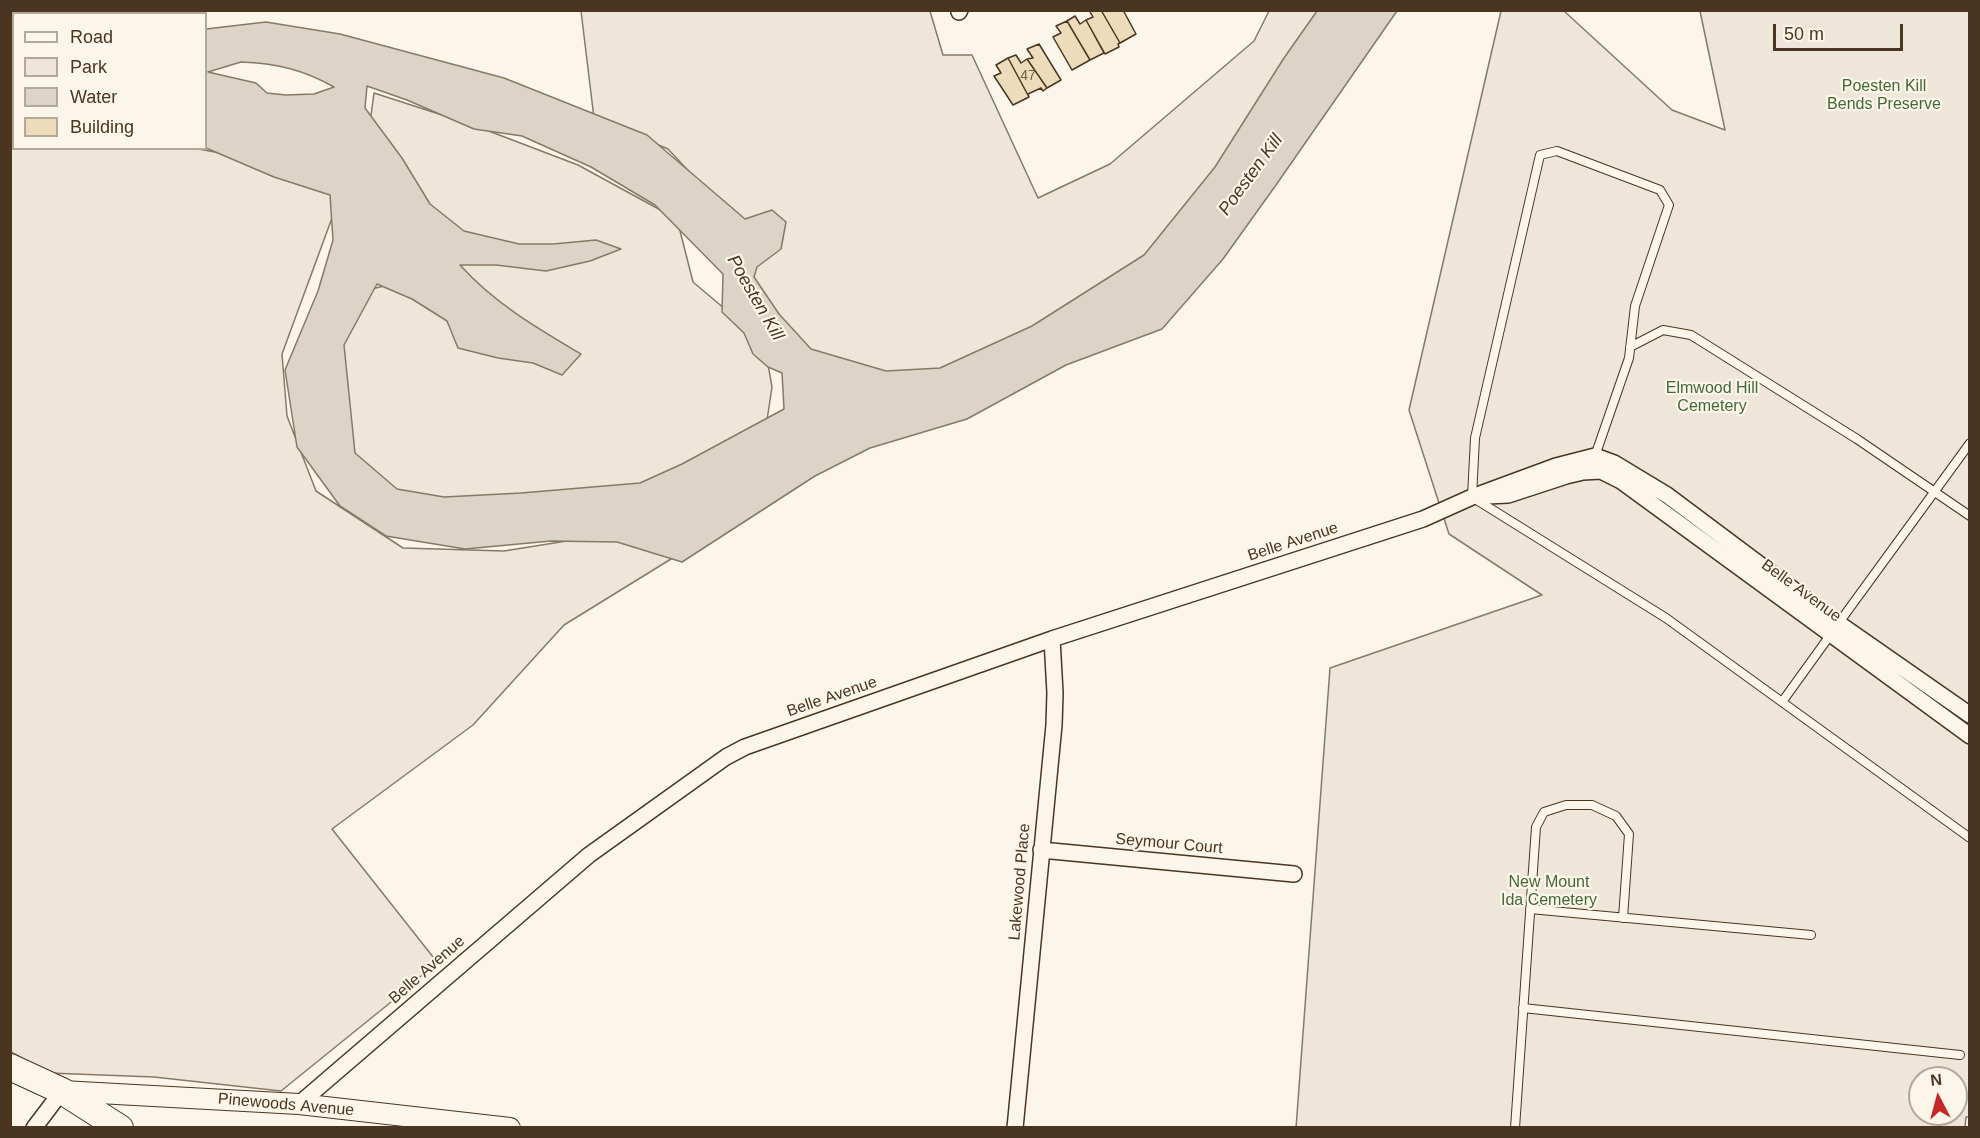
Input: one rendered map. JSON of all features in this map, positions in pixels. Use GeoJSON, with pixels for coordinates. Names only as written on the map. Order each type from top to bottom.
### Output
{"type":"FeatureCollection","features":[{"type":"Feature","properties":{"kind":"main road"},"geometry":{"type":"LineString","coordinates":[[10,1067],[62,1091],[120,1128]]}},
{"type":"Feature","properties":{"kind":"street","name":"Belle Avenue"},"geometry":{"type":"LineString","coordinates":[[299,1104],[589,855],[726,757],[745,747],[1052,639],[1423,519],[1472,497],[1556,466],[1594,456],[1614,463],[1667,495],[1970,736]]}},
{"type":"Feature","properties":{"kind":"street","name":"Belle Avenue"},"geometry":{"type":"LineString","coordinates":[[1472,497],[1508,495],[1566,476],[1600,471],[1621,481],[1834,629],[1970,715]]}},
{"type":"Feature","properties":{"kind":"street","name":"Lakewood Place"},"geometry":{"type":"LineString","coordinates":[[1015,1128],[1054,725],[1052,639]]}},
{"type":"Feature","properties":{"kind":"street","name":"Seymour Court"},"geometry":{"type":"LineString","coordinates":[[1041,850],[1294,874]]}},
{"type":"Feature","properties":{"kind":"street","name":"Pinewoods Avenue"},"geometry":{"type":"LineString","coordinates":[[62,1091],[299,1104],[510,1128]]}},
{"type":"Feature","properties":{"kind":"street"},"geometry":{"type":"LineString","coordinates":[[34,1128],[62,1091]]}},
{"type":"Feature","properties":{"kind":"lane"},"geometry":{"type":"LineString","coordinates":[[1600,471],[1594,456],[1629,358],[1635,306],[1669,205],[1660,190],[1557,151],[1540,155],[1475,438],[1472,497],[1666,618],[1970,838]]}},
{"type":"Feature","properties":{"kind":"lane"},"geometry":{"type":"LineString","coordinates":[[1630,347],[1663,330],[1691,335],[1857,440],[1970,516]]}},
{"type":"Feature","properties":{"kind":"lane"},"geometry":{"type":"LineString","coordinates":[[1782,702],[1970,443]]}},
{"type":"Feature","properties":{"kind":"lane"},"geometry":{"type":"LineString","coordinates":[[1515,1128],[1536,827],[1544,812],[1566,806],[1592,805],[1616,816],[1629,834],[1623,918]]}},
{"type":"Feature","properties":{"kind":"lane"},"geometry":{"type":"LineString","coordinates":[[1530,909],[1811,935]]}},
{"type":"Feature","properties":{"kind":"lane"},"geometry":{"type":"LineString","coordinates":[[1523,1008],[1960,1055]]}},
{"type":"Feature","properties":{"kind":"green space"},"geometry":{"type":"Polygon","coordinates":[[[581,11],[930,11],[943,55],[972,55],[1038,198],[1110,164],[1254,41],[1269,11],[1334,11],[1254,136],[1139,263],[1044,327],[943,372],[884,378],[809,354],[751,278],[737,223],[668,149],[594,118],[581,11]]]}},
{"type":"Feature","properties":{"kind":"green space"},"geometry":{"type":"Polygon","coordinates":[[[1501,11],[1564,11],[1672,110],[1725,130],[1700,11],[1969,11],[1970,1117],[1968,1117],[1968,1066],[1908,1066],[1908,1126],[1965,1127],[1296,1128],[1330,668],[1542,595],[1449,534],[1409,410],[1501,11]]]}},
{"type":"Feature","properties":{"kind":"green space"},"geometry":{"type":"Polygon","coordinates":[[[374,93],[473,125],[578,165],[677,219],[693,282],[764,342],[772,387],[761,460],[676,494],[452,504],[392,490],[350,450],[339,346],[368,290],[459,267],[370,123],[374,93]]]}},
{"type":"Feature","properties":{"kind":"green space"},"geometry":{"type":"Polygon","coordinates":[[[11,123],[12,150],[204,150],[249,158],[343,188],[282,354],[287,416],[316,491],[403,548],[504,551],[629,531],[765,501],[564,625],[473,725],[332,829],[437,962],[281,1091],[154,1077],[49,1073],[11,1052],[11,123]]]}},
{"type":"Feature","properties":{"kind":"water"},"geometry":{"type":"Polygon","coordinates":[[[10,11],[43,12],[12,12],[12,115],[10,115],[10,11]]]}},
{"type":"Feature","properties":{"kind":"water","name":"Poesten Kill"},"geometry":{"type":"Polygon","coordinates":[[[1317,11],[1397,11],[1223,259],[1162,329],[1066,365],[967,419],[870,448],[815,476],[682,562],[617,542],[551,541],[465,549],[386,536],[340,506],[297,447],[285,370],[318,291],[333,240],[330,195],[274,177],[207,148],[207,29],[266,22],[340,34],[504,78],[647,135],[745,219],[772,210],[786,222],[781,249],[757,267],[754,277],[779,314],[811,349],[886,371],[940,368],[1032,326],[1144,255],[1215,167],[1284,58],[1317,11]],[[241,62],[208,72],[256,83],[267,93],[314,94],[334,87],[289,68],[241,62]],[[367,86],[365,108],[402,158],[430,204],[464,231],[519,244],[596,240],[621,249],[590,261],[546,271],[496,265],[460,265],[502,303],[581,354],[562,375],[533,363],[498,358],[458,348],[447,321],[412,299],[377,284],[344,345],[355,453],[397,489],[444,497],[640,483],[682,464],[784,409],[782,373],[768,367],[753,354],[744,333],[722,312],[723,274],[655,205],[591,167],[522,136],[474,129],[407,100],[367,86]]]}},
{"type":"Feature","properties":{"kind":"building"},"geometry":{"type":"Polygon","coordinates":[[[1089,10],[1101,10],[1120,43],[1119,47],[1105,54],[1086,20],[1093,17],[1089,10]]]}},
{"type":"Feature","properties":{"kind":"building"},"geometry":{"type":"Polygon","coordinates":[[[1101,10],[1123,10],[1136,34],[1120,43],[1101,10]]]}},
{"type":"Feature","properties":{"kind":"building"},"geometry":{"type":"Polygon","coordinates":[[[1075,16],[1080,24],[1086,20],[1104,53],[1090,60],[1067,21],[1075,16]]]}},
{"type":"Feature","properties":{"kind":"building"},"geometry":{"type":"Polygon","coordinates":[[[1067,21],[1090,60],[1072,70],[1053,37],[1061,33],[1056,26],[1067,21]]]}},
{"type":"Feature","properties":{"kind":"building"},"geometry":{"type":"Polygon","coordinates":[[[1039,44],[1061,80],[1047,88],[1027,59],[1033,58],[1027,49],[1039,44]]]}},
{"type":"Feature","properties":{"kind":"building"},"geometry":{"type":"Polygon","coordinates":[[[1016,55],[1021,63],[1027,59],[1047,88],[1043,91],[1041,88],[1028,94],[1029,97],[1008,58],[1016,55]]]}},
{"type":"Feature","properties":{"kind":"building"},"geometry":{"type":"Polygon","coordinates":[[[1008,58],[1029,97],[1013,105],[994,76],[1001,73],[996,65],[1008,58]]]}},
{"type":"Feature","properties":{"kind":"park label","name":"Poesten Kill Bends Preserve"},"geometry":{"type":"Point","coordinates":[1884,96]}},
{"type":"Feature","properties":{"kind":"park label","name":"Elmwood Hill Cemetery"},"geometry":{"type":"Point","coordinates":[1712,398]}},
{"type":"Feature","properties":{"kind":"park label","name":"New Mount Ida Cemetery"},"geometry":{"type":"Point","coordinates":[1549,892]}}]}
